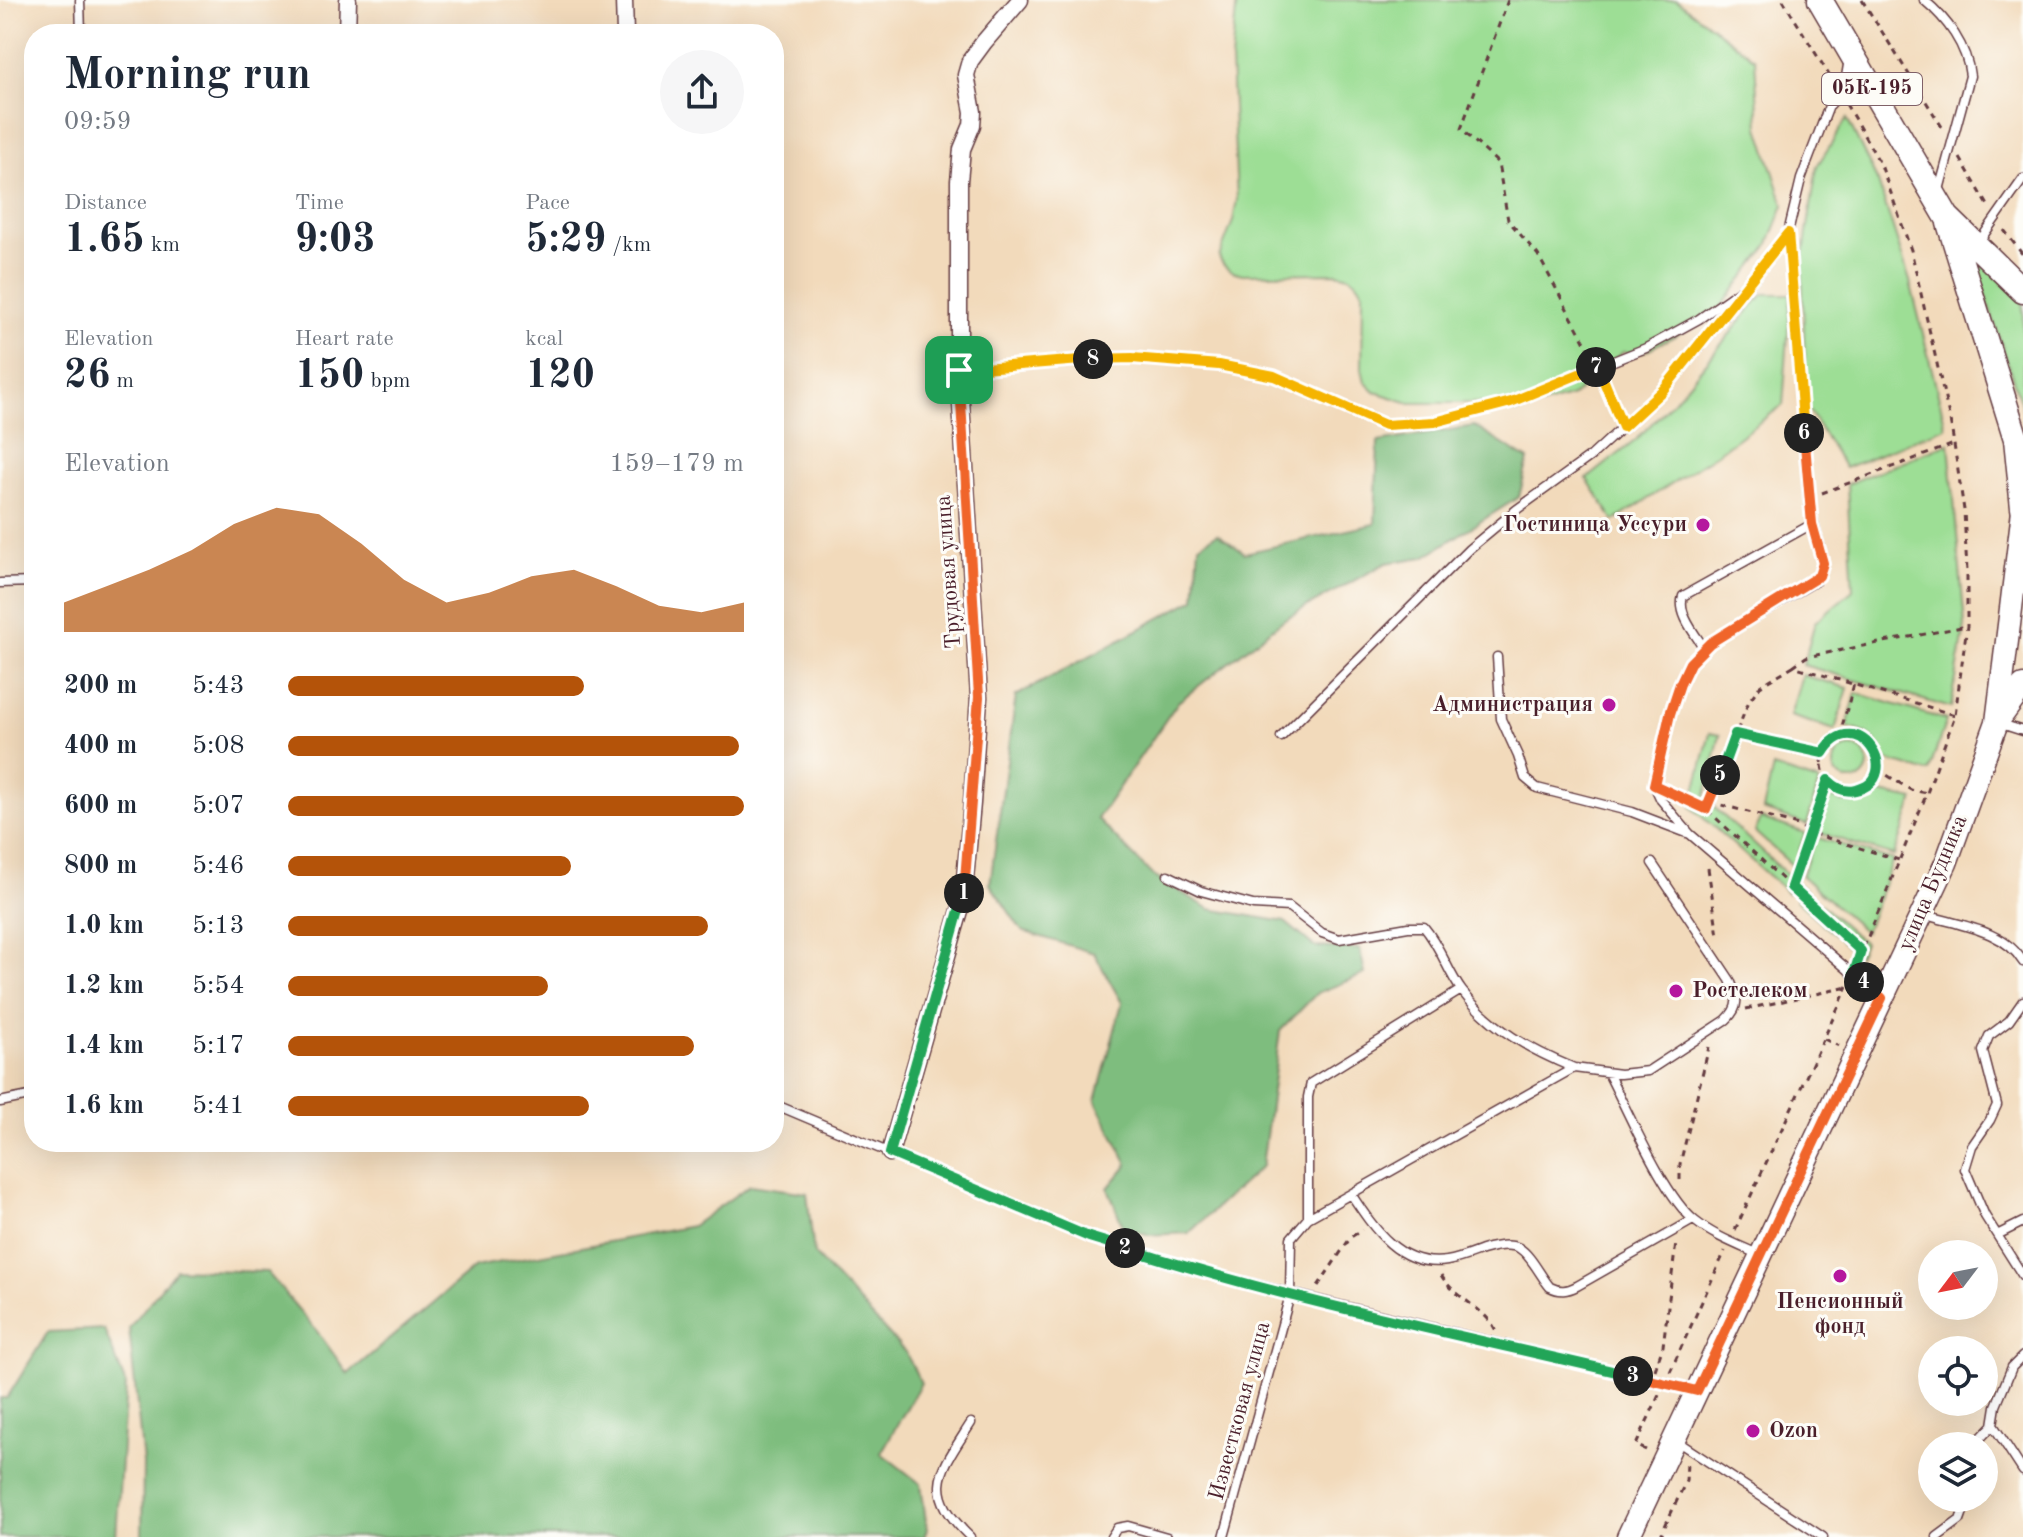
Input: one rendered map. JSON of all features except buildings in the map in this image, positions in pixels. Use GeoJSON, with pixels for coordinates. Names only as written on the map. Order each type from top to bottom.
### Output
{"type":"FeatureCollection","features":[{"type":"Feature","properties":{"kind":"main road","name":"05К-195"},"geometry":{"type":"LineString","coordinates":[[1820,0],[1936,198]]}},
{"type":"Feature","properties":{"kind":"main road"},"geometry":{"type":"LineString","coordinates":[[1936,198],[1975,247],[2023,291]]}},
{"type":"Feature","properties":{"kind":"main road","name":"улица Будника"},"geometry":{"type":"LineString","coordinates":[[1628,1537],[1946,863],[1997,722],[2023,495],[2016,439],[2008,411],[1936,198]]}},
{"type":"Feature","properties":{"kind":"main road"},"geometry":{"type":"LineString","coordinates":[[1997,722],[2023,686]]}},
{"type":"Feature","properties":{"kind":"street"},"geometry":{"type":"LineString","coordinates":[[347,24],[348,0]]}},
{"type":"Feature","properties":{"kind":"street"},"geometry":{"type":"LineString","coordinates":[[624,0],[625,24]]}},
{"type":"Feature","properties":{"kind":"street","name":"Трудовая улица"},"geometry":{"type":"LineString","coordinates":[[890,1153],[963,900],[979,697],[959,370],[959,181],[962,149],[972,125],[973,112],[966,75],[970,61],[1020,0]]}},
{"type":"Feature","properties":{"kind":"lane"},"geometry":{"type":"LineString","coordinates":[[80,0],[81,24]]}},
{"type":"Feature","properties":{"kind":"lane"},"geometry":{"type":"LineString","coordinates":[[1924,0],[1936,10],[1960,43],[1968,60],[1970,76],[1936,198]]}},
{"type":"Feature","properties":{"kind":"lane"},"geometry":{"type":"LineString","coordinates":[[1850,52],[1844,89],[1829,106],[1801,179],[1788,233],[1808,498],[1823,563],[1816,581],[1704,648],[1690,663],[1670,714],[1654,785],[1661,800],[1690,834],[1882,998]]}},
{"type":"Feature","properties":{"kind":"lane"},"geometry":{"type":"LineString","coordinates":[[1975,247],[2023,179]]}},
{"type":"Feature","properties":{"kind":"lane"},"geometry":{"type":"LineString","coordinates":[[1281,737],[1469,549],[1516,510],[1591,456],[1663,390],[1788,233]]}},
{"type":"Feature","properties":{"kind":"lane"},"geometry":{"type":"LineString","coordinates":[[959,370],[1132,358],[1219,365],[1274,376],[1385,425],[1435,422],[1511,402],[1646,348],[1699,319],[1749,284]]}},
{"type":"Feature","properties":{"kind":"lane"},"geometry":{"type":"LineString","coordinates":[[1704,648],[1686,618],[1681,603],[1683,596],[1812,524]]}},
{"type":"Feature","properties":{"kind":"lane"},"geometry":{"type":"LineString","coordinates":[[0,583],[24,582]]}},
{"type":"Feature","properties":{"kind":"lane"},"geometry":{"type":"LineString","coordinates":[[1497,657],[1501,719],[1525,778],[1537,788],[1632,812],[1690,834]]}},
{"type":"Feature","properties":{"kind":"lane"},"geometry":{"type":"LineString","coordinates":[[1997,722],[2023,731]]}},
{"type":"Feature","properties":{"kind":"lane"},"geometry":{"type":"LineString","coordinates":[[1168,875],[1201,891],[1253,905],[1289,907],[1322,933],[1339,939],[1424,927],[1447,961],[1461,990],[1496,1025],[1531,1051],[1574,1068],[1620,1074],[1648,1071],[1726,1020],[1735,1012],[1738,1001],[1722,967],[1652,863]]}},
{"type":"Feature","properties":{"kind":"lane"},"geometry":{"type":"LineString","coordinates":[[1922,913],[1975,929],[2008,944],[2023,962]]}},
{"type":"Feature","properties":{"kind":"lane"},"geometry":{"type":"LineString","coordinates":[[1461,990],[1311,1083],[1308,1097],[1308,1218],[1574,1068]]}},
{"type":"Feature","properties":{"kind":"lane"},"geometry":{"type":"LineString","coordinates":[[2023,1001],[2009,1021],[1989,1036],[1983,1051],[1997,1105],[1972,1146],[1965,1169],[1985,1216],[2023,1276]]}},
{"type":"Feature","properties":{"kind":"lane"},"geometry":{"type":"LineString","coordinates":[[1608,1073],[1670,1192],[1693,1220],[1730,1242],[1761,1255]]}},
{"type":"Feature","properties":{"kind":"lane"},"geometry":{"type":"LineString","coordinates":[[0,1102],[24,1097]]}},
{"type":"Feature","properties":{"kind":"lane"},"geometry":{"type":"LineString","coordinates":[[784,1108],[1089,1237],[1186,1268],[1697,1391]]}},
{"type":"Feature","properties":{"kind":"lane"},"geometry":{"type":"LineString","coordinates":[[1351,1194],[1386,1241],[1405,1257],[1422,1262],[1447,1261],[1493,1247],[1512,1246],[1521,1249],[1550,1287],[1567,1291],[1693,1220]]}},
{"type":"Feature","properties":{"kind":"lane","name":"Известковая улица"},"geometry":{"type":"LineString","coordinates":[[1224,1537],[1290,1295],[1291,1238],[1308,1218]]}},
{"type":"Feature","properties":{"kind":"lane"},"geometry":{"type":"LineString","coordinates":[[1997,1235],[2023,1222]]}},
{"type":"Feature","properties":{"kind":"lane"},"geometry":{"type":"LineString","coordinates":[[1986,1432],[1993,1425],[1996,1406],[2012,1367],[2023,1356]]}},
{"type":"Feature","properties":{"kind":"lane"},"geometry":{"type":"LineString","coordinates":[[970,1537],[941,1503],[938,1485],[949,1458],[971,1423]]}},
{"type":"Feature","properties":{"kind":"lane"},"geometry":{"type":"LineString","coordinates":[[1993,1425],[2023,1471]]}},
{"type":"Feature","properties":{"kind":"lane"},"geometry":{"type":"LineString","coordinates":[[1674,1439],[1823,1537]]}},
{"type":"Feature","properties":{"kind":"lane"},"geometry":{"type":"LineString","coordinates":[[1937,1537],[1960,1520],[1963,1512]]}},
{"type":"Feature","properties":{"kind":"lane"},"geometry":{"type":"LineString","coordinates":[[1111,1537],[1117,1528],[1128,1526],[1167,1537]]}},
{"type":"Feature","properties":{"kind":"lane"},"geometry":{"type":"LineString","coordinates":[[1800,1537],[1806,1526]]}},
{"type":"Feature","properties":{"kind":"path"},"geometry":{"type":"LineString","coordinates":[[1508,0],[1461,129],[1498,163],[1508,220],[1538,255],[1598,367],[1623,427]]}},
{"type":"Feature","properties":{"kind":"path"},"geometry":{"type":"LineString","coordinates":[[1783,0],[1881,165],[1911,250],[1954,444],[1964,510],[1967,626],[1955,715],[1854,973]]}},
{"type":"Feature","properties":{"kind":"path"},"geometry":{"type":"LineString","coordinates":[[1808,498],[1954,444]]}},
{"type":"Feature","properties":{"kind":"path"},"geometry":{"type":"LineString","coordinates":[[1706,809],[1749,701],[1760,686],[1806,657],[1967,626]]}},
{"type":"Feature","properties":{"kind":"path"},"geometry":{"type":"LineString","coordinates":[[1793,666],[1955,715]]}},
{"type":"Feature","properties":{"kind":"path"},"geometry":{"type":"LineString","coordinates":[[1839,737],[1854,684]]}},
{"type":"Feature","properties":{"kind":"path"},"geometry":{"type":"LineString","coordinates":[[1735,734],[1823,753]]}},
{"type":"Feature","properties":{"kind":"path"},"geometry":{"type":"LineString","coordinates":[[1855,735],[1864,739],[1876,752],[1877,769],[1869,784],[1853,791],[1835,787],[1823,772],[1823,753],[1839,737],[1855,735]]}},
{"type":"Feature","properties":{"kind":"path"},"geometry":{"type":"LineString","coordinates":[[1877,769],[1911,790],[1927,793]]}},
{"type":"Feature","properties":{"kind":"path"},"geometry":{"type":"LineString","coordinates":[[1791,887],[1828,780]]}},
{"type":"Feature","properties":{"kind":"path"},"geometry":{"type":"LineString","coordinates":[[1654,785],[1706,809],[1861,951]]}},
{"type":"Feature","properties":{"kind":"path"},"geometry":{"type":"LineString","coordinates":[[1710,802],[1798,825],[1811,833],[1899,860]]}},
{"type":"Feature","properties":{"kind":"path"},"geometry":{"type":"LineString","coordinates":[[1705,847],[1722,967]]}},
{"type":"Feature","properties":{"kind":"path"},"geometry":{"type":"LineString","coordinates":[[1665,1383],[1848,987],[1735,1012]]}},
{"type":"Feature","properties":{"kind":"path"},"geometry":{"type":"LineString","coordinates":[[1310,1300],[1351,1237],[1372,1223]]}},
{"type":"Feature","properties":{"kind":"path"},"geometry":{"type":"LineString","coordinates":[[1434,1261],[1446,1283],[1462,1300],[1491,1320],[1502,1345]]}},
{"type":"Feature","properties":{"kind":"green space"},"geometry":{"type":"Polygon","coordinates":[[[1237,0],[1676,0],[1755,59],[1759,127],[1784,205],[1768,246],[1714,316],[1643,352],[1623,352],[1573,396],[1516,413],[1479,403],[1410,403],[1375,392],[1365,382],[1362,369],[1363,292],[1356,280],[1336,273],[1243,274],[1228,269],[1219,257],[1233,221],[1237,200],[1231,60],[1237,0]]]}},
{"type":"Feature","properties":{"kind":"green space"},"geometry":{"type":"Polygon","coordinates":[[[1847,119],[1878,182],[1910,281],[1946,427],[1845,468],[1806,406],[1802,266],[1817,166],[1847,119]]]}},
{"type":"Feature","properties":{"kind":"green space"},"geometry":{"type":"Polygon","coordinates":[[[1971,252],[2023,301],[2023,410],[1971,252]]]}},
{"type":"Feature","properties":{"kind":"green space"},"geometry":{"type":"Polygon","coordinates":[[[1763,294],[1791,294],[1783,405],[1715,455],[1614,521],[1587,479],[1636,440],[1680,394],[1763,294]]]}},
{"type":"Feature","properties":{"kind":"green space"},"geometry":{"type":"Polygon","coordinates":[[[1474,426],[1528,460],[1519,497],[1424,557],[1386,563],[1286,618],[1178,702],[1097,819],[1152,875],[1210,909],[1285,922],[1315,947],[1360,949],[1365,974],[1317,993],[1280,1031],[1262,1166],[1189,1233],[1150,1235],[1123,1227],[1108,1188],[1128,1164],[1096,1101],[1122,1003],[1094,953],[1022,931],[990,884],[1016,696],[1195,599],[1199,545],[1217,534],[1245,553],[1375,524],[1378,442],[1474,426]]]}},
{"type":"Feature","properties":{"kind":"green space"},"geometry":{"type":"Polygon","coordinates":[[[1949,443],[1965,626],[1951,708],[1803,665],[1815,622],[1853,590],[1847,484],[1949,443]]]}},
{"type":"Feature","properties":{"kind":"green space"},"geometry":{"type":"Polygon","coordinates":[[[1802,675],[1848,688],[1835,730],[1790,716],[1802,675]]]}},
{"type":"Feature","properties":{"kind":"green space"},"geometry":{"type":"Polygon","coordinates":[[[1856,693],[1946,720],[1929,772],[1884,760],[1871,738],[1847,727],[1856,693]]]}},
{"type":"Feature","properties":{"kind":"green space"},"geometry":{"type":"Polygon","coordinates":[[[1710,733],[1720,735],[1705,799],[1791,878],[1788,893],[1691,807],[1710,733]]]}},
{"type":"Feature","properties":{"kind":"green space"},"geometry":{"type":"Polygon","coordinates":[[[1851,747],[1863,752],[1868,764],[1863,776],[1851,781],[1839,776],[1834,764],[1839,752],[1851,747]]]}},
{"type":"Feature","properties":{"kind":"green space"},"geometry":{"type":"Polygon","coordinates":[[[1773,767],[1819,782],[1807,825],[1763,810],[1773,767]]]}},
{"type":"Feature","properties":{"kind":"green space"},"geometry":{"type":"Polygon","coordinates":[[[1876,792],[1914,800],[1894,856],[1816,832],[1827,795],[1852,802],[1864,800],[1876,792]]]}},
{"type":"Feature","properties":{"kind":"green space"},"geometry":{"type":"Polygon","coordinates":[[[1761,818],[1805,833],[1794,867],[1755,832],[1761,818]]]}},
{"type":"Feature","properties":{"kind":"green space"},"geometry":{"type":"Polygon","coordinates":[[[1815,837],[1893,860],[1865,932],[1802,876],[1815,837]]]}},
{"type":"Feature","properties":{"kind":"green space"},"geometry":{"type":"Polygon","coordinates":[[[1799,885],[1864,943],[1858,956],[1796,900],[1799,885]]]}},
{"type":"Feature","properties":{"kind":"green space"},"geometry":{"type":"Polygon","coordinates":[[[750,1185],[807,1193],[814,1254],[906,1353],[921,1383],[881,1453],[921,1484],[927,1529],[924,1537],[142,1537],[143,1463],[129,1328],[176,1269],[267,1272],[348,1374],[475,1267],[692,1226],[750,1185]]]}},
{"type":"Feature","properties":{"kind":"green space"},"geometry":{"type":"Polygon","coordinates":[[[104,1329],[126,1385],[116,1537],[0,1537],[0,1398],[7,1398],[48,1332],[104,1329]]]}},
{"type":"Feature","properties":{"kind":"place","name":"Гостиница Уссури"},"geometry":{"type":"Point","coordinates":[1703,525]}},
{"type":"Feature","properties":{"kind":"place","name":"Администрация"},"geometry":{"type":"Point","coordinates":[1609,705]}},
{"type":"Feature","properties":{"kind":"place","name":"Ростелеком"},"geometry":{"type":"Point","coordinates":[1676,991]}},
{"type":"Feature","properties":{"kind":"place","name":"Пенсионный фонд"},"geometry":{"type":"Point","coordinates":[1840,1276]}},
{"type":"Feature","properties":{"kind":"place","name":"Ozon"},"geometry":{"type":"Point","coordinates":[1753,1431]}},
{"type":"Feature","properties":{"kind":"route"},"geometry":{"type":"LineString","coordinates":[[1788,233],[1809,503],[1822,570],[1816,581],[1710,643],[1690,663],[1670,714],[1654,785],[1706,809],[1735,734],[1823,753],[1836,738],[1845,735],[1855,735],[1871,744],[1878,760],[1869,784],[1861,789],[1844,791],[1828,780],[1791,887],[1861,951],[1854,973],[1882,998],[1697,1391],[1186,1268],[1089,1237],[890,1153],[963,900],[972,803],[979,697],[959,370],[1132,358],[1219,365],[1274,376],[1385,425],[1435,422],[1511,402],[1598,367],[1623,427],[1663,390],[1788,233]]}}]}
